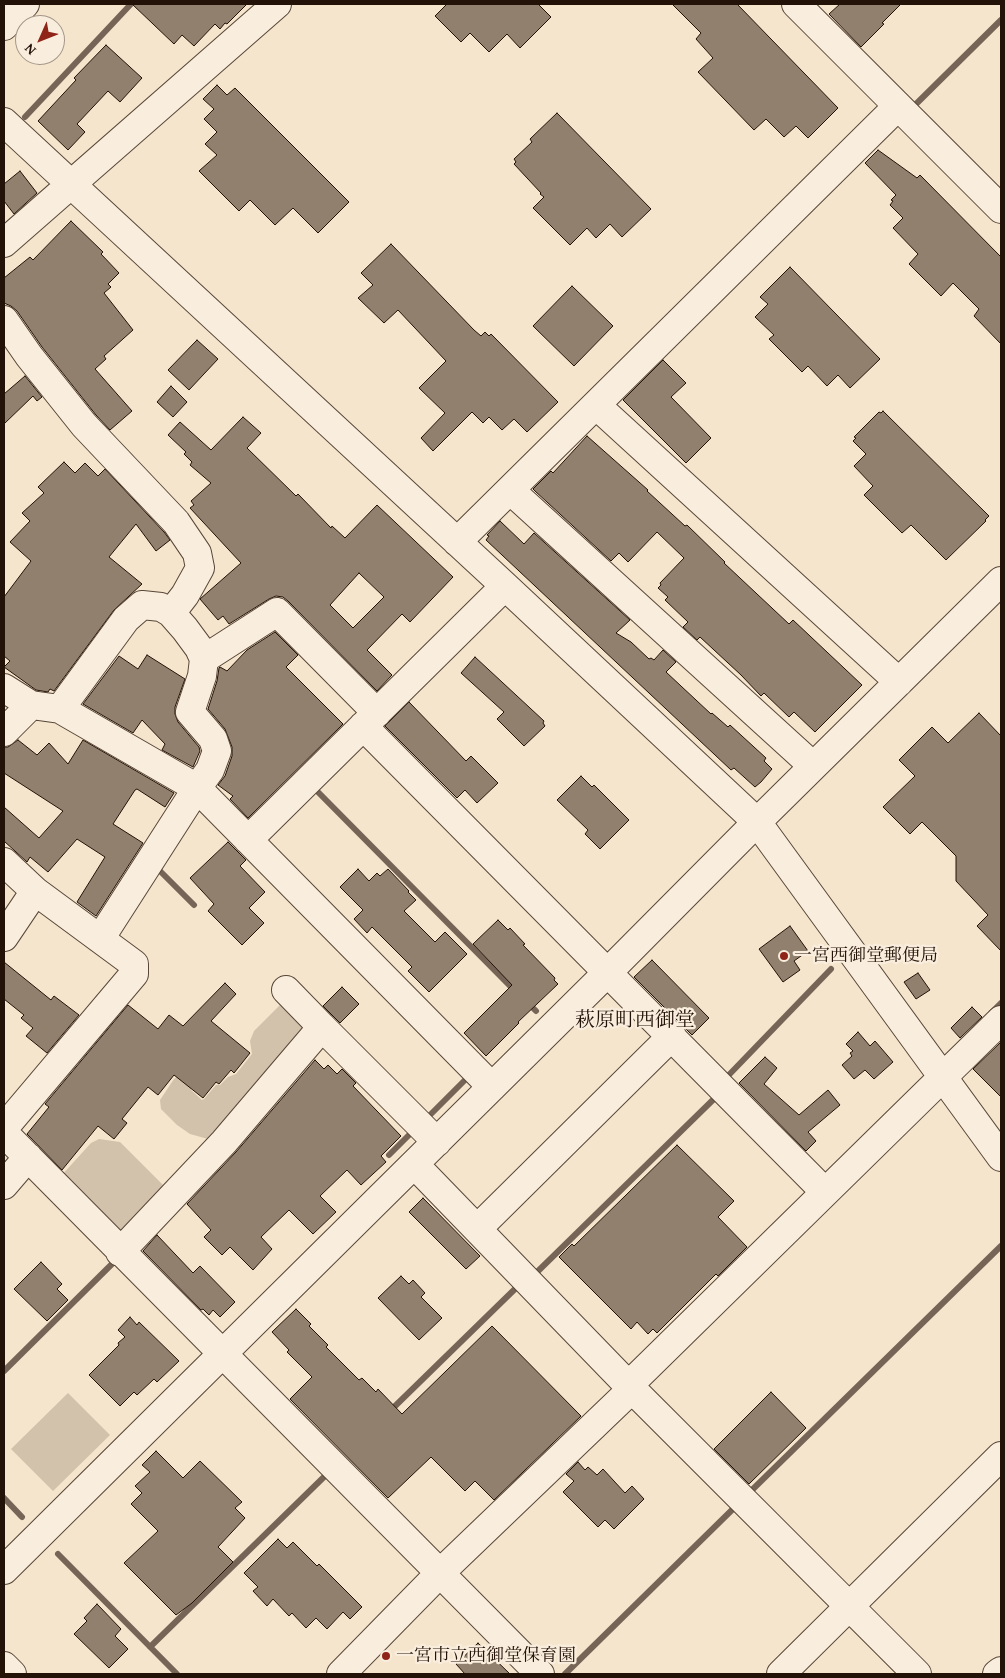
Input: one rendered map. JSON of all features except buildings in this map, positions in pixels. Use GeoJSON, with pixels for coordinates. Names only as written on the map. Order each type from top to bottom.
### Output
{"type":"FeatureCollection","features":[{"type":"Feature","properties":{"kind":"street"},"geometry":{"type":"LineString","coordinates":[[4,26],[25,4]]}},
{"type":"Feature","properties":{"kind":"street"},"geometry":{"type":"LineString","coordinates":[[4,243],[277,4]]}},
{"type":"Feature","properties":{"kind":"street"},"geometry":{"type":"LineString","coordinates":[[801,5],[1001,209]]}},
{"type":"Feature","properties":{"kind":"street"},"geometry":{"type":"LineString","coordinates":[[457,542],[898,106]]}},
{"type":"Feature","properties":{"kind":"street"},"geometry":{"type":"LineString","coordinates":[[4,122],[757,822],[1001,1156]]}},
{"type":"Feature","properties":{"kind":"street"},"geometry":{"type":"LineString","coordinates":[[4,320],[29,356],[84,425],[176,522],[197,553],[200,568],[185,595],[171,614]]}},
{"type":"Feature","properties":{"kind":"street"},"geometry":{"type":"LineString","coordinates":[[596,405],[899,682]]}},
{"type":"Feature","properties":{"kind":"street"},"geometry":{"type":"LineString","coordinates":[[510,490],[813,766]]}},
{"type":"Feature","properties":{"kind":"street"},"geometry":{"type":"LineString","coordinates":[[4,1570],[608,972],[813,766],[1001,582]]}},
{"type":"Feature","properties":{"kind":"street"},"geometry":{"type":"LineString","coordinates":[[248,840],[505,586]]}},
{"type":"Feature","properties":{"kind":"street"},"geometry":{"type":"LineString","coordinates":[[60,709],[126,619],[142,605],[160,607],[171,614],[185,629],[204,659],[202,676],[190,712],[212,739],[217,751],[210,770],[100,939]]}},
{"type":"Feature","properties":{"kind":"street"},"geometry":{"type":"LineString","coordinates":[[204,659],[277,612],[370,719],[608,972],[825,1192]]}},
{"type":"Feature","properties":{"kind":"street"},"geometry":{"type":"LineString","coordinates":[[4,688],[31,705],[60,709],[197,788],[492,1087]]}},
{"type":"Feature","properties":{"kind":"street"},"geometry":{"type":"LineString","coordinates":[[4,732],[31,705]]}},
{"type":"Feature","properties":{"kind":"street"},"geometry":{"type":"LineString","coordinates":[[4,862],[34,891],[134,964],[134,974],[4,1128]]}},
{"type":"Feature","properties":{"kind":"street"},"geometry":{"type":"LineString","coordinates":[[4,937],[34,891]]}},
{"type":"Feature","properties":{"kind":"street"},"geometry":{"type":"LineString","coordinates":[[286,990],[436,1142]]}},
{"type":"Feature","properties":{"kind":"street"},"geometry":{"type":"LineString","coordinates":[[341,1674],[440,1573],[632,1389],[634,1380],[1001,1020]]}},
{"type":"Feature","properties":{"kind":"street"},"geometry":{"type":"LineString","coordinates":[[120,1252],[224,1142],[322,1027]]}},
{"type":"Feature","properties":{"kind":"street"},"geometry":{"type":"LineString","coordinates":[[477,1229],[672,1036]]}},
{"type":"Feature","properties":{"kind":"street"},"geometry":{"type":"LineString","coordinates":[[4,1133],[540,1674]]}},
{"type":"Feature","properties":{"kind":"street"},"geometry":{"type":"LineString","coordinates":[[4,1185],[28,1157]]}},
{"type":"Feature","properties":{"kind":"street"},"geometry":{"type":"LineString","coordinates":[[414,1164],[632,1389],[917,1674]]}},
{"type":"Feature","properties":{"kind":"street"},"geometry":{"type":"LineString","coordinates":[[781,1674],[850,1608],[1001,1456]]}},
{"type":"Feature","properties":{"kind":"street"},"geometry":{"type":"LineString","coordinates":[[4,1666],[12,1674]]}},
{"type":"Feature","properties":{"kind":"street"},"geometry":{"type":"LineString","coordinates":[[997,1674],[1001,1670]]}},
{"type":"Feature","properties":{"kind":"shaded area"},"geometry":{"type":"Polygon","coordinates":[[[282,1003],[306,1028],[217,1137],[208,1139],[190,1134],[177,1125],[161,1109],[160,1100],[174,1079],[183,1072],[194,1083],[191,1090],[202,1100],[204,1099],[216,1085],[220,1085],[228,1077],[236,1074],[252,1054],[250,1041],[254,1031],[282,1003]]]}},
{"type":"Feature","properties":{"kind":"shaded area"},"geometry":{"type":"Polygon","coordinates":[[[99,1139],[120,1142],[165,1187],[121,1237],[61,1176],[91,1143],[99,1139]]]}},
{"type":"Feature","properties":{"kind":"shaded area"},"geometry":{"type":"Polygon","coordinates":[[[68,1393],[110,1435],[53,1491],[11,1449],[68,1393]]]}},
{"type":"Feature","properties":{"kind":"waterway"},"geometry":{"type":"LineString","coordinates":[[25,117],[131,4]]}},
{"type":"Feature","properties":{"kind":"waterway"},"geometry":{"type":"LineString","coordinates":[[914,106],[1001,20]]}},
{"type":"Feature","properties":{"kind":"waterway"},"geometry":{"type":"LineString","coordinates":[[316,790],[516,992]]}},
{"type":"Feature","properties":{"kind":"waterway"},"geometry":{"type":"LineString","coordinates":[[157,868],[194,905]]}},
{"type":"Feature","properties":{"kind":"waterway"},"geometry":{"type":"LineString","coordinates":[[724,1080],[831,969]]}},
{"type":"Feature","properties":{"kind":"waterway"},"geometry":{"type":"LineString","coordinates":[[527,1002],[536,1011]]}},
{"type":"Feature","properties":{"kind":"waterway"},"geometry":{"type":"LineString","coordinates":[[992,1012],[1001,1003]]}},
{"type":"Feature","properties":{"kind":"waterway"},"geometry":{"type":"LineString","coordinates":[[427,1118],[469,1076]]}},
{"type":"Feature","properties":{"kind":"waterway"},"geometry":{"type":"LineString","coordinates":[[534,1275],[719,1094]]}},
{"type":"Feature","properties":{"kind":"waterway"},"geometry":{"type":"LineString","coordinates":[[389,1155],[415,1129]]}},
{"type":"Feature","properties":{"kind":"waterway"},"geometry":{"type":"LineString","coordinates":[[753,1489],[1001,1246]]}},
{"type":"Feature","properties":{"kind":"waterway"},"geometry":{"type":"LineString","coordinates":[[4,1371],[117,1259]]}},
{"type":"Feature","properties":{"kind":"waterway"},"geometry":{"type":"LineString","coordinates":[[390,1411],[517,1287]]}},
{"type":"Feature","properties":{"kind":"waterway"},"geometry":{"type":"LineString","coordinates":[[150,1647],[328,1473]]}},
{"type":"Feature","properties":{"kind":"waterway"},"geometry":{"type":"LineString","coordinates":[[4,1498],[22,1517]]}},
{"type":"Feature","properties":{"kind":"waterway"},"geometry":{"type":"LineString","coordinates":[[565,1674],[736,1506]]}},
{"type":"Feature","properties":{"kind":"waterway"},"geometry":{"type":"LineString","coordinates":[[58,1554],[177,1674]]}},
{"type":"Feature","properties":{"kind":"place","name":"一宮西御堂郵便局"},"geometry":{"type":"Point","coordinates":[784,956]}},
{"type":"Feature","properties":{"kind":"place","name":"一宮市立西御堂保育園"},"geometry":{"type":"Point","coordinates":[386,1656]}},
{"type":"Feature","properties":{"kind":"district","name":"萩原町西御堂"},"geometry":{"type":"Point","coordinates":[635,1021]}}]}
